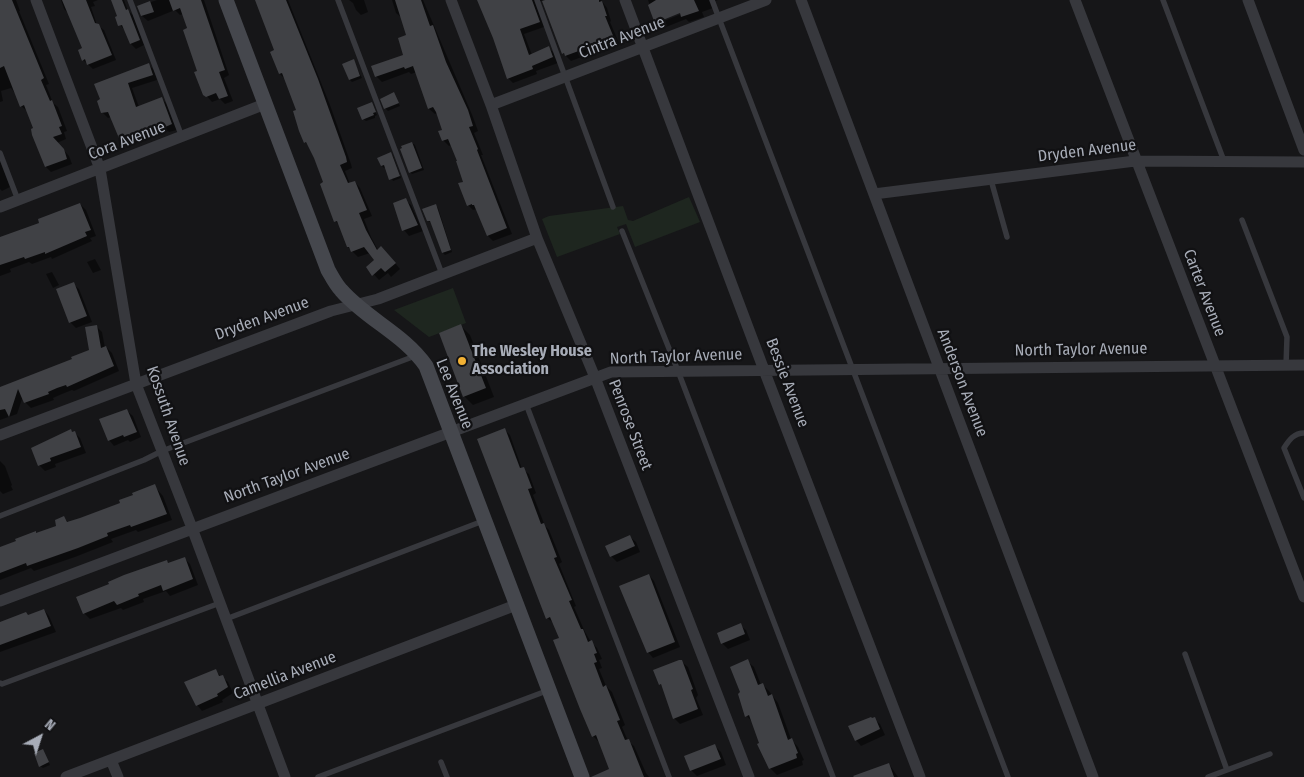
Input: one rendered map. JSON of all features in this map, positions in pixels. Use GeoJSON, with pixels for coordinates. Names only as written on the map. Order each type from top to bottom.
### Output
{"type":"FeatureCollection","features":[{"type":"Feature","properties":{"kind":"street","name":"Kossuth Avenue"},"geometry":{"type":"LineString","coordinates":[[36,0],[100,169],[136,384],[286,777]]}},
{"type":"Feature","properties":{"kind":"street","name":"Lee Avenue"},"geometry":{"type":"LineString","coordinates":[[226,0],[328,270],[340,290],[418,355],[426,366],[582,777]]}},
{"type":"Feature","properties":{"kind":"street","name":"Penrose Street"},"geometry":{"type":"LineString","coordinates":[[451,0],[537,238],[594,378],[748,777]]}},
{"type":"Feature","properties":{"kind":"street","name":"Bessie Avenue"},"geometry":{"type":"LineString","coordinates":[[625,0],[920,777]]}},
{"type":"Feature","properties":{"kind":"street","name":"Cintra Avenue"},"geometry":{"type":"LineString","coordinates":[[490,105],[766,0]]}},
{"type":"Feature","properties":{"kind":"street","name":"Anderson Avenue"},"geometry":{"type":"LineString","coordinates":[[800,0],[1093,777]]}},
{"type":"Feature","properties":{"kind":"street","name":"Carter Avenue"},"geometry":{"type":"LineString","coordinates":[[1075,0],[1135,161],[1304,598]]}},
{"type":"Feature","properties":{"kind":"street"},"geometry":{"type":"LineString","coordinates":[[1248,0],[1304,150]]}},
{"type":"Feature","properties":{"kind":"street","name":"Cora Avenue"},"geometry":{"type":"LineString","coordinates":[[0,207],[265,104]]}},
{"type":"Feature","properties":{"kind":"street","name":"Dryden Avenue"},"geometry":{"type":"LineString","coordinates":[[874,194],[1135,161],[1304,162]]}},
{"type":"Feature","properties":{"kind":"street","name":"Dryden Avenue"},"geometry":{"type":"LineString","coordinates":[[0,435],[331,311],[378,299],[537,238]]}},
{"type":"Feature","properties":{"kind":"street","name":"North Taylor Avenue"},"geometry":{"type":"LineString","coordinates":[[0,601],[192,528],[451,434],[611,372],[1304,365]]}},
{"type":"Feature","properties":{"kind":"street","name":"Camellia Avenue"},"geometry":{"type":"LineString","coordinates":[[66,777],[516,605]]}},
{"type":"Feature","properties":{"kind":"street"},"geometry":{"type":"LineString","coordinates":[[111,760],[118,777]]}},
{"type":"Feature","properties":{"kind":"lane"},"geometry":{"type":"LineString","coordinates":[[130,0],[182,137]]}},
{"type":"Feature","properties":{"kind":"lane"},"geometry":{"type":"LineString","coordinates":[[338,0],[442,274]]}},
{"type":"Feature","properties":{"kind":"lane"},"geometry":{"type":"LineString","coordinates":[[537,0],[613,207]]}},
{"type":"Feature","properties":{"kind":"lane"},"geometry":{"type":"LineString","coordinates":[[712,0],[1008,777]]}},
{"type":"Feature","properties":{"kind":"lane"},"geometry":{"type":"LineString","coordinates":[[1162,0],[1225,163]]}},
{"type":"Feature","properties":{"kind":"lane"},"geometry":{"type":"LineString","coordinates":[[0,153],[18,200]]}},
{"type":"Feature","properties":{"kind":"lane"},"geometry":{"type":"LineString","coordinates":[[991,180],[1007,237]]}},
{"type":"Feature","properties":{"kind":"lane"},"geometry":{"type":"LineString","coordinates":[[1242,220],[1287,337],[1286,365]]}},
{"type":"Feature","properties":{"kind":"lane"},"geometry":{"type":"LineString","coordinates":[[622,231],[678,371],[833,777]]}},
{"type":"Feature","properties":{"kind":"lane"},"geometry":{"type":"LineString","coordinates":[[0,516],[144,460],[162,451],[418,355]]}},
{"type":"Feature","properties":{"kind":"lane"},"geometry":{"type":"LineString","coordinates":[[526,404],[668,777]]}},
{"type":"Feature","properties":{"kind":"lane"},"geometry":{"type":"LineString","coordinates":[[1304,433],[1298,433],[1289,439],[1284,448],[1304,498]]}},
{"type":"Feature","properties":{"kind":"lane"},"geometry":{"type":"LineString","coordinates":[[226,619],[484,520]]}},
{"type":"Feature","properties":{"kind":"lane"},"geometry":{"type":"LineString","coordinates":[[0,683],[2,684],[220,602]]}},
{"type":"Feature","properties":{"kind":"lane"},"geometry":{"type":"LineString","coordinates":[[1185,654],[1227,770]]}},
{"type":"Feature","properties":{"kind":"lane"},"geometry":{"type":"LineString","coordinates":[[318,777],[549,690]]}},
{"type":"Feature","properties":{"kind":"lane"},"geometry":{"type":"LineString","coordinates":[[1208,777],[1270,754]]}},
{"type":"Feature","properties":{"kind":"lane"},"geometry":{"type":"LineString","coordinates":[[441,762],[447,777]]}},
{"type":"Feature","properties":{"kind":"shaded area"},"geometry":{"type":"Polygon","coordinates":[[[689,197],[700,222],[635,247],[626,224],[617,227],[620,234],[557,257],[542,219],[549,216],[623,206],[628,220],[633,221],[689,197]]]}},
{"type":"Feature","properties":{"kind":"shaded area"},"geometry":{"type":"Polygon","coordinates":[[[453,288],[466,323],[429,337],[394,310],[453,288]]]}},
{"type":"Feature","properties":{"kind":"building"},"geometry":{"type":"Polygon","coordinates":[[[0,0],[12,0],[44,78],[41,80],[50,101],[52,100],[62,126],[59,127],[62,134],[53,137],[64,149],[67,159],[45,167],[32,135],[31,129],[33,128],[24,105],[20,107],[4,66],[0,68],[0,0]]]}},
{"type":"Feature","properties":{"kind":"building"},"geometry":{"type":"Polygon","coordinates":[[[62,0],[86,0],[95,23],[99,24],[112,55],[87,65],[85,59],[82,61],[78,50],[82,48],[62,0]]]}},
{"type":"Feature","properties":{"kind":"building"},"geometry":{"type":"Polygon","coordinates":[[[111,0],[122,0],[126,10],[128,9],[140,40],[130,44],[122,25],[118,26],[115,17],[117,16],[111,0]]]}},
{"type":"Feature","properties":{"kind":"building"},"geometry":{"type":"Polygon","coordinates":[[[169,0],[201,0],[225,70],[219,72],[228,96],[219,99],[216,93],[206,97],[203,95],[194,72],[197,71],[183,30],[187,28],[180,8],[173,11],[169,0]]]}},
{"type":"Feature","properties":{"kind":"building"},"geometry":{"type":"Polygon","coordinates":[[[255,0],[286,0],[318,79],[346,157],[347,162],[340,165],[348,183],[355,181],[367,210],[359,213],[366,230],[377,250],[381,246],[396,263],[385,272],[381,268],[372,276],[366,267],[374,260],[364,247],[351,252],[349,247],[347,247],[337,221],[334,222],[320,184],[323,182],[314,158],[299,131],[293,111],[296,110],[282,73],[279,74],[270,52],[274,50],[255,0]]]}},
{"type":"Feature","properties":{"kind":"building"},"geometry":{"type":"Polygon","coordinates":[[[395,0],[421,0],[430,26],[433,25],[446,62],[468,110],[473,126],[469,127],[507,228],[487,236],[474,205],[467,206],[458,183],[463,182],[457,161],[448,139],[442,141],[438,131],[442,130],[436,112],[433,107],[428,109],[413,66],[405,69],[404,67],[375,77],[371,66],[403,55],[398,38],[406,35],[395,0]]]}},
{"type":"Feature","properties":{"kind":"building"},"geometry":{"type":"Polygon","coordinates":[[[477,0],[532,0],[540,22],[520,29],[529,55],[549,46],[553,57],[532,66],[533,69],[507,79],[477,0]]]}},
{"type":"Feature","properties":{"kind":"building"},"geometry":{"type":"Polygon","coordinates":[[[656,0],[694,0],[699,11],[681,17],[680,13],[658,22],[658,20],[654,21],[648,5],[656,0]]]}},
{"type":"Feature","properties":{"kind":"building"},"geometry":{"type":"Polygon","coordinates":[[[150,1],[154,12],[141,16],[137,6],[150,1]]]}},
{"type":"Feature","properties":{"kind":"building"},"geometry":{"type":"Polygon","coordinates":[[[542,1],[602,1],[607,16],[605,16],[614,38],[565,56],[564,53],[562,54],[542,1]]]}},
{"type":"Feature","properties":{"kind":"building"},"geometry":{"type":"Polygon","coordinates":[[[354,59],[360,76],[349,80],[342,64],[354,59]]]}},
{"type":"Feature","properties":{"kind":"building"},"geometry":{"type":"Polygon","coordinates":[[[149,63],[153,75],[128,83],[136,107],[162,97],[172,124],[163,128],[162,126],[121,143],[108,112],[101,113],[97,101],[100,99],[94,84],[149,63]]]}},
{"type":"Feature","properties":{"kind":"building"},"geometry":{"type":"Polygon","coordinates":[[[394,92],[399,103],[384,109],[380,99],[394,92]]]}},
{"type":"Feature","properties":{"kind":"building"},"geometry":{"type":"Polygon","coordinates":[[[372,102],[376,112],[373,113],[374,115],[362,120],[357,108],[372,102]]]}},
{"type":"Feature","properties":{"kind":"building"},"geometry":{"type":"Polygon","coordinates":[[[412,142],[422,168],[409,173],[400,149],[402,148],[401,146],[412,142]]]}},
{"type":"Feature","properties":{"kind":"building"},"geometry":{"type":"Polygon","coordinates":[[[391,152],[400,176],[389,180],[384,165],[381,166],[377,158],[391,152]]]}},
{"type":"Feature","properties":{"kind":"building"},"geometry":{"type":"Polygon","coordinates":[[[406,198],[418,225],[402,231],[393,203],[406,198]]]}},
{"type":"Feature","properties":{"kind":"building"},"geometry":{"type":"Polygon","coordinates":[[[80,203],[91,230],[85,232],[87,236],[45,254],[45,252],[25,259],[24,257],[0,265],[0,237],[39,223],[38,219],[80,203]]]}},
{"type":"Feature","properties":{"kind":"building"},"geometry":{"type":"Polygon","coordinates":[[[436,204],[451,250],[442,253],[430,221],[427,221],[422,209],[436,204]]]}},
{"type":"Feature","properties":{"kind":"building"},"geometry":{"type":"Polygon","coordinates":[[[74,282],[87,316],[69,323],[56,289],[74,282]]]}},
{"type":"Feature","properties":{"kind":"building","name":"The Wesley House Association"},"geometry":{"type":"Polygon","coordinates":[[[461,324],[486,388],[463,397],[439,333],[461,324]]]}},
{"type":"Feature","properties":{"kind":"building"},"geometry":{"type":"Polygon","coordinates":[[[97,325],[101,348],[106,346],[114,366],[67,387],[66,385],[57,388],[48,392],[49,394],[24,403],[18,389],[9,417],[5,409],[0,410],[0,387],[72,359],[71,357],[89,350],[85,327],[97,325]]]}},
{"type":"Feature","properties":{"kind":"building"},"geometry":{"type":"Polygon","coordinates":[[[127,409],[137,432],[108,441],[99,419],[127,409]]]}},
{"type":"Feature","properties":{"kind":"building"},"geometry":{"type":"Polygon","coordinates":[[[505,428],[520,468],[524,467],[532,488],[528,489],[541,524],[544,523],[557,557],[554,558],[572,600],[569,601],[588,642],[592,640],[597,653],[594,654],[597,662],[594,663],[603,687],[606,685],[620,720],[617,721],[625,740],[629,739],[644,777],[591,777],[609,769],[596,735],[592,737],[580,709],[553,640],[559,638],[550,617],[546,619],[477,439],[505,428]]]}},
{"type":"Feature","properties":{"kind":"building"},"geometry":{"type":"Polygon","coordinates":[[[71,429],[72,432],[75,431],[81,447],[50,458],[51,461],[38,466],[31,448],[71,429]]]}},
{"type":"Feature","properties":{"kind":"building"},"geometry":{"type":"Polygon","coordinates":[[[155,484],[167,514],[131,527],[130,525],[107,533],[108,536],[78,548],[27,566],[26,563],[0,573],[0,547],[36,531],[36,533],[56,526],[55,520],[64,516],[67,522],[80,518],[120,503],[119,500],[155,484]]]}},
{"type":"Feature","properties":{"kind":"building"},"geometry":{"type":"Polygon","coordinates":[[[630,535],[635,546],[610,557],[605,546],[630,535]]]}},
{"type":"Feature","properties":{"kind":"building"},"geometry":{"type":"Polygon","coordinates":[[[185,557],[193,579],[163,591],[161,585],[117,605],[114,601],[83,614],[76,597],[109,584],[108,582],[124,575],[167,560],[168,563],[185,557]]]}},
{"type":"Feature","properties":{"kind":"building"},"geometry":{"type":"Polygon","coordinates":[[[649,574],[675,642],[647,653],[619,586],[649,574]]]}},
{"type":"Feature","properties":{"kind":"building"},"geometry":{"type":"Polygon","coordinates":[[[44,609],[51,626],[0,645],[0,622],[26,612],[28,615],[44,609]]]}},
{"type":"Feature","properties":{"kind":"building"},"geometry":{"type":"Polygon","coordinates":[[[741,623],[745,634],[721,644],[717,633],[741,623]]]}},
{"type":"Feature","properties":{"kind":"building"},"geometry":{"type":"Polygon","coordinates":[[[748,659],[758,685],[763,683],[768,696],[772,694],[788,740],[792,738],[798,753],[796,754],[797,758],[769,769],[757,744],[759,743],[749,715],[745,717],[738,694],[740,692],[730,667],[748,659]]]}},
{"type":"Feature","properties":{"kind":"building"},"geometry":{"type":"Polygon","coordinates":[[[682,660],[698,709],[673,719],[661,684],[659,685],[653,670],[682,660]]]}},
{"type":"Feature","properties":{"kind":"building"},"geometry":{"type":"Polygon","coordinates":[[[216,669],[219,676],[223,675],[228,687],[217,694],[218,696],[196,706],[184,682],[216,669]]]}},
{"type":"Feature","properties":{"kind":"building"},"geometry":{"type":"Polygon","coordinates":[[[875,717],[880,729],[855,741],[848,726],[875,717]]]}},
{"type":"Feature","properties":{"kind":"building"},"geometry":{"type":"Polygon","coordinates":[[[715,744],[721,759],[690,771],[684,756],[715,744]]]}},
{"type":"Feature","properties":{"kind":"building"},"geometry":{"type":"Polygon","coordinates":[[[43,749],[49,762],[39,767],[34,753],[43,749]]]}},
{"type":"Feature","properties":{"kind":"building"},"geometry":{"type":"Polygon","coordinates":[[[889,763],[894,777],[853,776],[889,763]]]}},
{"type":"Feature","properties":{"kind":"place","name":"The Wesley House Association"},"geometry":{"type":"Point","coordinates":[462,361]}}]}
